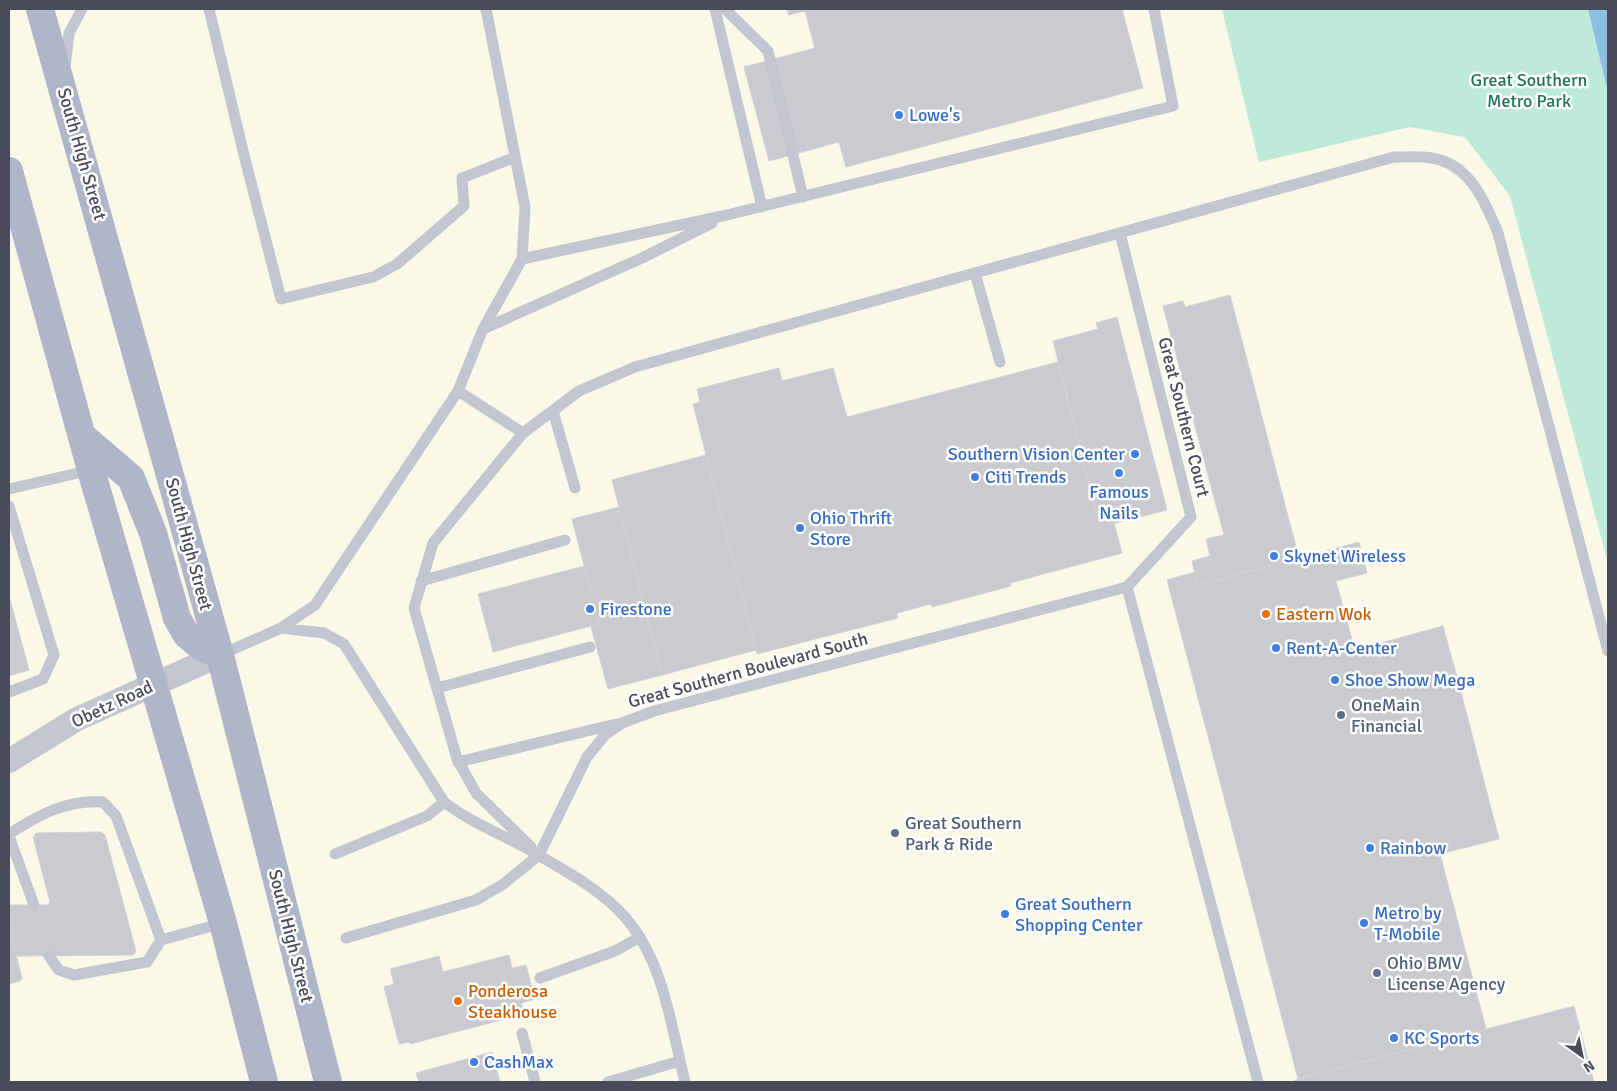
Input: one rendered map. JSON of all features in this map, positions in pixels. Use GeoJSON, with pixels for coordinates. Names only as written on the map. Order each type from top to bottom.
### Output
{"type":"FeatureCollection","features":[{"type":"Feature","properties":{"kind":"main road","name":"South High Street"},"geometry":{"type":"LineString","coordinates":[[40,9],[63,84],[220,655],[328,1082]]}},
{"type":"Feature","properties":{"kind":"main road"},"geometry":{"type":"LineString","coordinates":[[9,170],[91,470],[155,684],[223,923],[264,1082]]}},
{"type":"Feature","properties":{"kind":"main road"},"geometry":{"type":"LineString","coordinates":[[82,436],[132,478],[152,533],[177,618],[186,634],[200,646],[220,655]]}},
{"type":"Feature","properties":{"kind":"street","name":"Obetz Road"},"geometry":{"type":"LineString","coordinates":[[9,760],[77,719],[220,655]]}},
{"type":"Feature","properties":{"kind":"lane"},"geometry":{"type":"LineString","coordinates":[[63,84],[69,33],[82,9]]}},
{"type":"Feature","properties":{"kind":"lane"},"geometry":{"type":"LineString","coordinates":[[209,9],[281,299],[373,276],[397,264],[464,206],[462,178],[514,158]]}},
{"type":"Feature","properties":{"kind":"lane"},"geometry":{"type":"LineString","coordinates":[[220,655],[281,628],[315,605],[458,391],[483,329],[522,259],[525,207],[486,9]]}},
{"type":"Feature","properties":{"kind":"lane"},"geometry":{"type":"LineString","coordinates":[[715,9],[762,206]]}},
{"type":"Feature","properties":{"kind":"lane"},"geometry":{"type":"LineString","coordinates":[[725,9],[768,51],[803,196]]}},
{"type":"Feature","properties":{"kind":"lane"},"geometry":{"type":"LineString","coordinates":[[522,259],[727,215],[1173,106],[1154,9]]}},
{"type":"Feature","properties":{"kind":"lane"},"geometry":{"type":"LineString","coordinates":[[540,856],[476,793],[458,762],[414,608],[433,543],[523,433],[579,390],[635,367],[1394,157],[1434,158],[1461,170],[1483,197],[1498,233],[1608,651]]}},
{"type":"Feature","properties":{"kind":"lane"},"geometry":{"type":"LineString","coordinates":[[483,329],[642,258],[727,215]]}},
{"type":"Feature","properties":{"kind":"lane","name":"Great Southern Court"},"geometry":{"type":"LineString","coordinates":[[1120,233],[1191,517],[1127,587]]}},
{"type":"Feature","properties":{"kind":"lane"},"geometry":{"type":"LineString","coordinates":[[975,273],[1000,362]]}},
{"type":"Feature","properties":{"kind":"lane"},"geometry":{"type":"LineString","coordinates":[[458,391],[523,433]]}},
{"type":"Feature","properties":{"kind":"lane"},"geometry":{"type":"LineString","coordinates":[[553,410],[575,488]]}},
{"type":"Feature","properties":{"kind":"lane"},"geometry":{"type":"LineString","coordinates":[[9,489],[91,470]]}},
{"type":"Feature","properties":{"kind":"lane"},"geometry":{"type":"LineString","coordinates":[[9,506],[54,655],[43,679],[9,692]]}},
{"type":"Feature","properties":{"kind":"lane"},"geometry":{"type":"LineString","coordinates":[[422,581],[565,540]]}},
{"type":"Feature","properties":{"kind":"lane"},"geometry":{"type":"LineString","coordinates":[[1127,587],[1258,1082]]}},
{"type":"Feature","properties":{"kind":"lane","name":"Great Southern Boulevard South"},"geometry":{"type":"LineString","coordinates":[[540,856],[587,757],[605,735],[622,722],[663,709],[1127,587]]}},
{"type":"Feature","properties":{"kind":"lane"},"geometry":{"type":"LineString","coordinates":[[281,628],[324,633],[344,644],[444,802],[461,815],[540,856],[599,894],[623,915],[640,937],[652,958],[661,985],[685,1082]]}},
{"type":"Feature","properties":{"kind":"lane"},"geometry":{"type":"LineString","coordinates":[[437,688],[590,647]]}},
{"type":"Feature","properties":{"kind":"lane"},"geometry":{"type":"LineString","coordinates":[[458,762],[622,722]]}},
{"type":"Feature","properties":{"kind":"lane"},"geometry":{"type":"LineString","coordinates":[[34,905],[9,835],[38,816],[84,800],[104,802],[116,816],[161,940]]}},
{"type":"Feature","properties":{"kind":"lane"},"geometry":{"type":"LineString","coordinates":[[335,854],[427,816],[444,802]]}},
{"type":"Feature","properties":{"kind":"lane"},"geometry":{"type":"LineString","coordinates":[[346,938],[476,900],[502,885],[540,856]]}},
{"type":"Feature","properties":{"kind":"lane"},"geometry":{"type":"LineString","coordinates":[[49,956],[59,970],[74,975],[147,962],[161,940],[223,923]]}},
{"type":"Feature","properties":{"kind":"lane"},"geometry":{"type":"LineString","coordinates":[[540,978],[615,952],[640,937]]}},
{"type":"Feature","properties":{"kind":"lane"},"geometry":{"type":"LineString","coordinates":[[522,1033],[535,1082]]}},
{"type":"Feature","properties":{"kind":"lane"},"geometry":{"type":"LineString","coordinates":[[608,1082],[680,1061]]}},
{"type":"Feature","properties":{"kind":"shaded area"},"geometry":{"type":"Polygon","coordinates":[[[9,9],[1222,9],[1259,162],[1410,127],[1465,137],[1510,196],[1608,563],[1608,1082],[9,1082],[9,9]]]}},
{"type":"Feature","properties":{"kind":"green space","name":"Great Southern Metro Park"},"geometry":{"type":"Polygon","coordinates":[[[1222,9],[1608,9],[1608,563],[1510,196],[1465,137],[1410,127],[1259,162],[1222,9]]]}},
{"type":"Feature","properties":{"kind":"water"},"geometry":{"type":"Polygon","coordinates":[[[1588,9],[1608,9],[1608,92],[1588,9]]]}},
{"type":"Feature","properties":{"kind":"building","name":"Lowe's"},"geometry":{"type":"Polygon","coordinates":[[[787,9],[1122,9],[1143,88],[846,167],[839,142],[769,161],[744,67],[815,48],[805,11],[789,15],[787,9]]]}},
{"type":"Feature","properties":{"kind":"building"},"geometry":{"type":"Polygon","coordinates":[[[1230,295],[1299,558],[1198,585],[1192,561],[1210,556],[1206,539],[1224,535],[1163,306],[1183,301],[1185,307],[1230,295]]]}},
{"type":"Feature","properties":{"kind":"building"},"geometry":{"type":"Polygon","coordinates":[[[1117,317],[1167,510],[1100,527],[1053,341],[1098,329],[1096,323],[1117,317]]]}},
{"type":"Feature","properties":{"kind":"building"},"geometry":{"type":"Polygon","coordinates":[[[1058,362],[1100,527],[1114,523],[1122,553],[1010,583],[1011,586],[932,607],[931,604],[897,613],[898,618],[757,654],[693,404],[700,402],[697,389],[779,368],[782,381],[833,368],[847,417],[1058,362]]]}},
{"type":"Feature","properties":{"kind":"building"},"geometry":{"type":"Polygon","coordinates":[[[706,455],[756,650],[662,675],[612,480],[706,455]]]}},
{"type":"Feature","properties":{"kind":"building"},"geometry":{"type":"Polygon","coordinates":[[[619,507],[662,675],[608,689],[591,627],[599,624],[572,519],[619,507]]]}},
{"type":"Feature","properties":{"kind":"building"},"geometry":{"type":"Polygon","coordinates":[[[1359,542],[1367,573],[1336,581],[1355,650],[1443,626],[1462,696],[1499,839],[1440,854],[1486,1029],[1298,1079],[1167,580],[1195,572],[1198,585],[1359,542]]]}},
{"type":"Feature","properties":{"kind":"building"},"geometry":{"type":"Polygon","coordinates":[[[584,566],[599,624],[493,652],[478,594],[584,566]]]}},
{"type":"Feature","properties":{"kind":"building"},"geometry":{"type":"Polygon","coordinates":[[[9,596],[29,670],[9,676],[9,596]]]}},
{"type":"Feature","properties":{"kind":"building"},"geometry":{"type":"Polygon","coordinates":[[[101,832],[105,835],[136,951],[133,955],[16,956],[9,927],[9,905],[48,905],[50,902],[33,837],[36,833],[101,832]]]}},
{"type":"Feature","properties":{"kind":"building"},"geometry":{"type":"Polygon","coordinates":[[[9,927],[22,978],[20,981],[9,984],[9,927]]]}},
{"type":"Feature","properties":{"kind":"building","name":"Ponderosa Steakhouse"},"geometry":{"type":"Polygon","coordinates":[[[509,955],[512,968],[526,965],[535,999],[521,1003],[524,1014],[410,1044],[409,1042],[399,1044],[384,987],[394,984],[390,969],[439,956],[443,972],[509,955]]]}},
{"type":"Feature","properties":{"kind":"building"},"geometry":{"type":"Polygon","coordinates":[[[1574,1006],[1594,1082],[1292,1082],[1298,1079],[1574,1006]]]}},
{"type":"Feature","properties":{"kind":"building","name":"CashMax"},"geometry":{"type":"Polygon","coordinates":[[[492,1052],[500,1082],[419,1082],[416,1073],[492,1052]]]}},
{"type":"Feature","properties":{"kind":"place","name":"Lowe's"},"geometry":{"type":"Point","coordinates":[899,115]}},
{"type":"Feature","properties":{"kind":"place","name":"Southern Vision Center"},"geometry":{"type":"Point","coordinates":[1135,454]}},
{"type":"Feature","properties":{"kind":"place","name":"Famous Nails"},"geometry":{"type":"Point","coordinates":[1119,473]}},
{"type":"Feature","properties":{"kind":"place","name":"Citi Trends"},"geometry":{"type":"Point","coordinates":[975,477]}},
{"type":"Feature","properties":{"kind":"place","name":"Ohio Thrift Store"},"geometry":{"type":"Point","coordinates":[800,528]}},
{"type":"Feature","properties":{"kind":"place","name":"Skynet Wireless"},"geometry":{"type":"Point","coordinates":[1274,556]}},
{"type":"Feature","properties":{"kind":"place","name":"Firestone"},"geometry":{"type":"Point","coordinates":[590,609]}},
{"type":"Feature","properties":{"kind":"place","name":"Eastern Wok"},"geometry":{"type":"Point","coordinates":[1266,614]}},
{"type":"Feature","properties":{"kind":"place","name":"Rent-A-Center"},"geometry":{"type":"Point","coordinates":[1276,648]}},
{"type":"Feature","properties":{"kind":"place","name":"Shoe Show Mega"},"geometry":{"type":"Point","coordinates":[1335,680]}},
{"type":"Feature","properties":{"kind":"place","name":"OneMain Financial"},"geometry":{"type":"Point","coordinates":[1341,715]}},
{"type":"Feature","properties":{"kind":"place","name":"Great Southern Park & Ride"},"geometry":{"type":"Point","coordinates":[895,833]}},
{"type":"Feature","properties":{"kind":"place","name":"Rainbow"},"geometry":{"type":"Point","coordinates":[1370,848]}},
{"type":"Feature","properties":{"kind":"place","name":"Great Southern Shopping Center"},"geometry":{"type":"Point","coordinates":[1005,914]}},
{"type":"Feature","properties":{"kind":"place","name":"Metro by T-Mobile"},"geometry":{"type":"Point","coordinates":[1364,923]}},
{"type":"Feature","properties":{"kind":"place","name":"Ohio BMV License Agency"},"geometry":{"type":"Point","coordinates":[1377,973]}},
{"type":"Feature","properties":{"kind":"place","name":"Ponderosa Steakhouse"},"geometry":{"type":"Point","coordinates":[458,1001]}},
{"type":"Feature","properties":{"kind":"place","name":"KC Sports"},"geometry":{"type":"Point","coordinates":[1394,1038]}},
{"type":"Feature","properties":{"kind":"place","name":"CashMax"},"geometry":{"type":"Point","coordinates":[474,1062]}}]}
